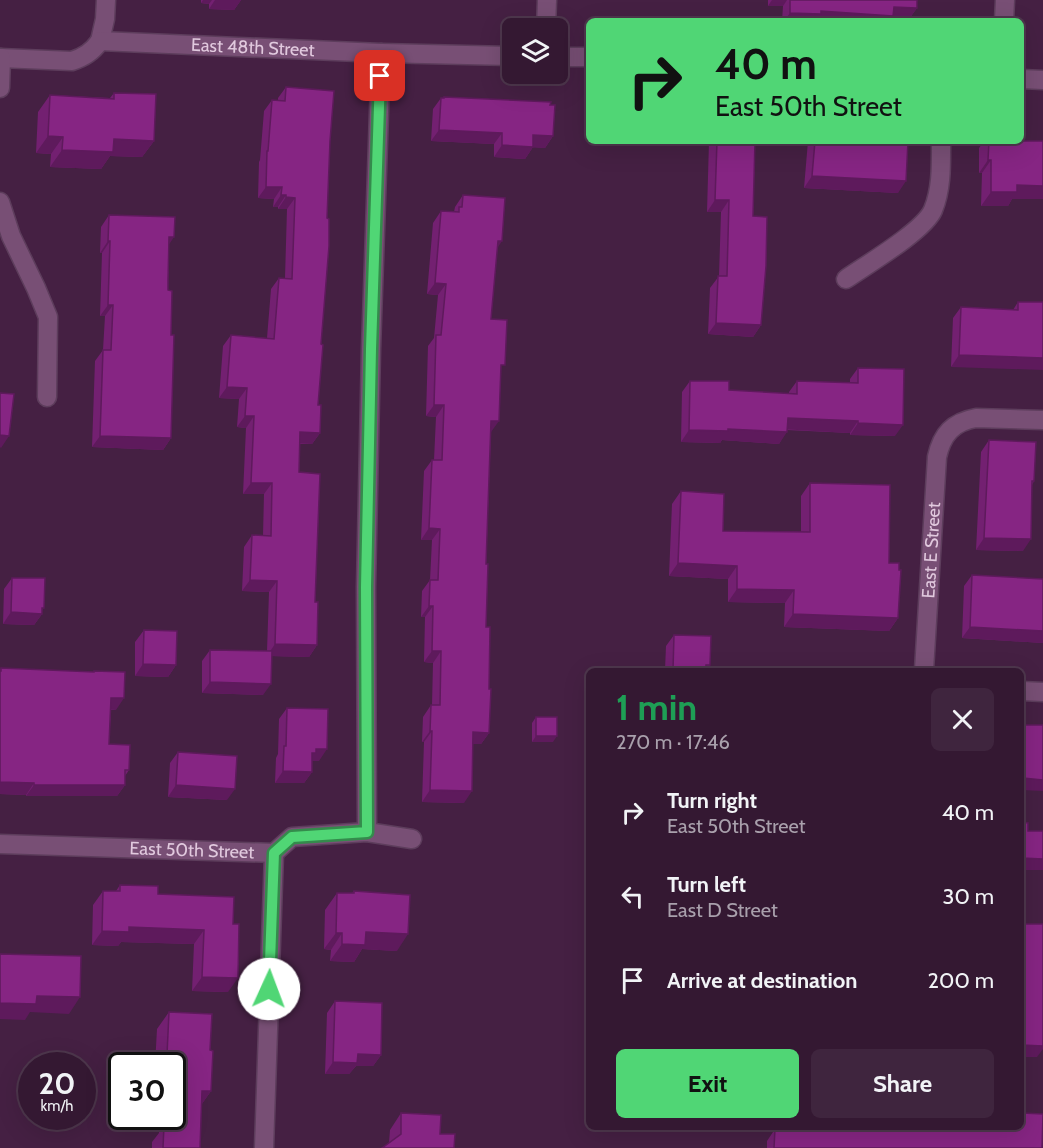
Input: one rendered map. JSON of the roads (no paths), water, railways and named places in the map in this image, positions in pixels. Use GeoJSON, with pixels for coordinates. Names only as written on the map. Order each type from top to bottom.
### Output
{"type":"FeatureCollection","features":[{"type":"Feature","properties":{"kind":"street"},"geometry":{"type":"LineString","coordinates":[[0,88],[1,58],[72,61],[89,53],[99,41],[105,19],[106,0]]}},
{"type":"Feature","properties":{"kind":"street"},"geometry":{"type":"LineString","coordinates":[[546,18],[547,0]]}},
{"type":"Feature","properties":{"kind":"street"},"geometry":{"type":"LineString","coordinates":[[1004,18],[1005,0]]}},
{"type":"Feature","properties":{"kind":"street","name":"East 48th Street"},"geometry":{"type":"LineString","coordinates":[[99,41],[502,56]]}},
{"type":"Feature","properties":{"kind":"street"},"geometry":{"type":"LineString","coordinates":[[367,832],[366,587],[381,53]]}},
{"type":"Feature","properties":{"kind":"street"},"geometry":{"type":"LineString","coordinates":[[568,57],[586,57]]}},
{"type":"Feature","properties":{"kind":"street"},"geometry":{"type":"LineString","coordinates":[[1024,78],[1043,80]]}},
{"type":"Feature","properties":{"kind":"street"},"geometry":{"type":"LineString","coordinates":[[846,279],[919,228],[933,212],[940,187],[941,144]]}},
{"type":"Feature","properties":{"kind":"street"},"geometry":{"type":"LineString","coordinates":[[0,201],[11,236],[48,317],[47,397]]}},
{"type":"Feature","properties":{"kind":"street","name":"East E Street"},"geometry":{"type":"LineString","coordinates":[[924,668],[937,457],[941,444],[948,432],[963,421],[976,418],[1043,420]]}},
{"type":"Feature","properties":{"kind":"street"},"geometry":{"type":"LineString","coordinates":[[1024,691],[1043,692]]}},
{"type":"Feature","properties":{"kind":"street","name":"East 50th Street"},"geometry":{"type":"LineString","coordinates":[[0,844],[274,853],[292,837],[367,832],[412,840]]}},
{"type":"Feature","properties":{"kind":"street"},"geometry":{"type":"LineString","coordinates":[[264,1148],[274,853]]}}]}
